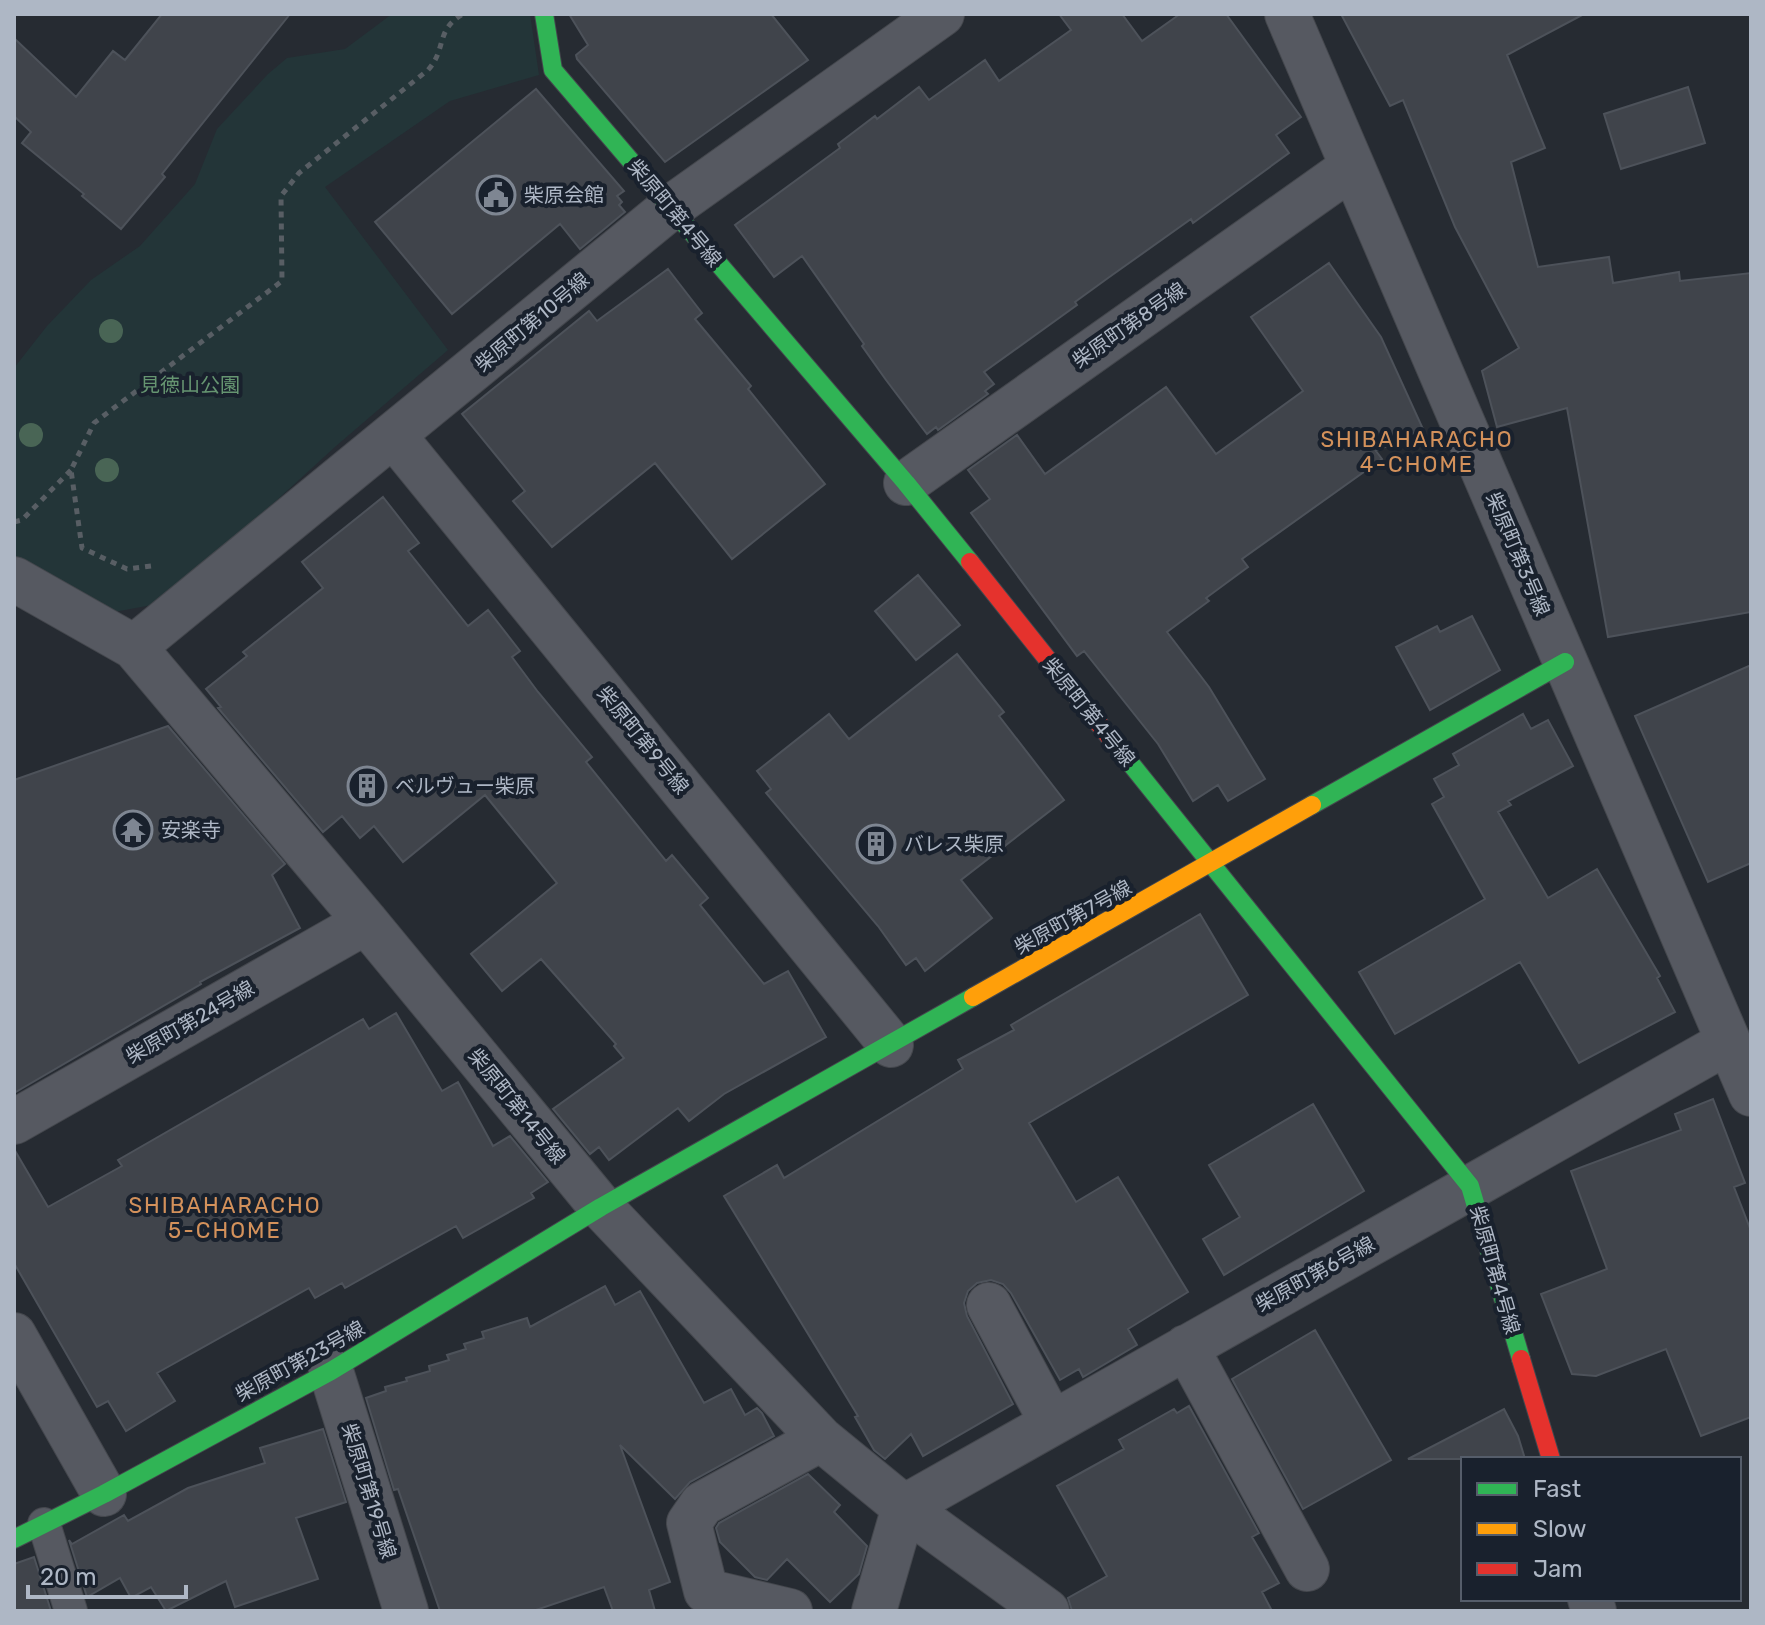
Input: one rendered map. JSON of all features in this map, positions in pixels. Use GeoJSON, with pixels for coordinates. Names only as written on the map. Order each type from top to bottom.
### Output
{"type":"FeatureCollection","features":[{"type":"Feature","properties":{"kind":"street","name":"柴原町第4号線"},"geometry":{"type":"LineString","coordinates":[[544,14],[553,70],[906,483],[1470,1186],[1550,1457]]}},
{"type":"Feature","properties":{"kind":"street","name":"柴原町第3号線"},"geometry":{"type":"LineString","coordinates":[[1287,14],[1751,1094]]}},
{"type":"Feature","properties":{"kind":"street","name":"柴原町第10号線"},"geometry":{"type":"LineString","coordinates":[[134,647],[670,208],[933,17]]}},
{"type":"Feature","properties":{"kind":"street","name":"柴原町第8号線"},"geometry":{"type":"LineString","coordinates":[[906,483],[1352,167]]}},
{"type":"Feature","properties":{"kind":"street","name":"柴原町第9号線"},"geometry":{"type":"LineString","coordinates":[[394,436],[891,1045]]}},
{"type":"Feature","properties":{"kind":"street","name":"柴原町第14号線"},"geometry":{"type":"LineString","coordinates":[[14,579],[134,647],[601,1207],[821,1439],[904,1507],[1047,1611]]}},
{"type":"Feature","properties":{"kind":"street","name":"柴原町第7号線"},"geometry":{"type":"LineString","coordinates":[[601,1207],[1565,662]]}},
{"type":"Feature","properties":{"kind":"street","name":"柴原町第24号線"},"geometry":{"type":"LineString","coordinates":[[14,1122],[366,922]]}},
{"type":"Feature","properties":{"kind":"street","name":"柴原町第6号線"},"geometry":{"type":"LineString","coordinates":[[904,1507],[1728,1042]]}},
{"type":"Feature","properties":{"kind":"street","name":"柴原町第23号線"},"geometry":{"type":"LineString","coordinates":[[14,1539],[331,1371],[601,1207]]}},
{"type":"Feature","properties":{"kind":"street"},"geometry":{"type":"LineString","coordinates":[[989,1305],[1052,1423]]}},
{"type":"Feature","properties":{"kind":"street"},"geometry":{"type":"LineString","coordinates":[[14,1335],[104,1494]]}},
{"type":"Feature","properties":{"kind":"street"},"geometry":{"type":"LineString","coordinates":[[1186,1347],[1307,1569]]}},
{"type":"Feature","properties":{"kind":"street","name":"柴原町第19号線"},"geometry":{"type":"LineString","coordinates":[[331,1371],[406,1611]]}},
{"type":"Feature","properties":{"kind":"street"},"geometry":{"type":"LineString","coordinates":[[790,1611],[706,1591],[689,1523],[702,1504],[821,1439]]}},
{"type":"Feature","properties":{"kind":"street"},"geometry":{"type":"LineString","coordinates":[[874,1611],[904,1507]]}},
{"type":"Feature","properties":{"kind":"lane"},"geometry":{"type":"LineString","coordinates":[[44,1524],[71,1611]]}},
{"type":"Feature","properties":{"kind":"path"},"geometry":{"type":"LineString","coordinates":[[14,522],[22,520],[71,470],[94,423],[282,281],[281,196],[299,173],[428,70],[438,59],[442,34],[450,22],[463,14]]}},
{"type":"Feature","properties":{"kind":"path"},"geometry":{"type":"LineString","coordinates":[[71,470],[82,548],[127,569],[172,563],[198,594]]}},
{"type":"Feature","properties":{"kind":"green space","name":"見徳山公園"},"geometry":{"type":"Polygon","coordinates":[[[392,14],[530,14],[539,75],[450,101],[325,187],[448,350],[242,532],[152,605],[114,612],[14,557],[14,368],[47,326],[91,280],[140,246],[195,184],[217,129],[268,74],[287,58],[345,49],[392,14]]]}},
{"type":"Feature","properties":{"kind":"building"},"geometry":{"type":"Polygon","coordinates":[[[162,14],[290,14],[162,174],[165,177],[121,229],[22,143],[31,132],[14,116],[14,38],[76,97],[113,51],[125,60],[162,14]]]}},
{"type":"Feature","properties":{"kind":"building"},"geometry":{"type":"Polygon","coordinates":[[[569,14],[771,14],[808,60],[665,162],[577,59],[576,55],[588,45],[569,14]]]}},
{"type":"Feature","properties":{"kind":"building"},"geometry":{"type":"Polygon","coordinates":[[[1059,14],[1122,14],[1142,41],[1180,14],[1226,14],[1301,117],[1276,135],[1289,153],[1193,223],[1191,219],[1108,278],[1075,302],[1077,305],[984,372],[994,384],[985,391],[988,394],[938,430],[936,427],[927,434],[862,346],[864,344],[802,256],[774,277],[735,225],[840,148],[838,144],[875,116],[877,119],[919,87],[929,100],[985,60],[999,81],[1071,30],[1059,14]]]}},
{"type":"Feature","properties":{"kind":"building"},"geometry":{"type":"Polygon","coordinates":[[[1341,14],[1584,14],[1507,55],[1545,148],[1511,162],[1538,267],[1609,257],[1613,283],[1679,272],[1680,281],[1751,273],[1751,612],[1608,637],[1567,408],[1497,427],[1482,371],[1519,348],[1455,227],[1403,100],[1390,106],[1341,14]]]}},
{"type":"Feature","properties":{"kind":"building"},"geometry":{"type":"Polygon","coordinates":[[[1688,87],[1705,143],[1621,169],[1604,114],[1688,87]]]}},
{"type":"Feature","properties":{"kind":"building"},"geometry":{"type":"Polygon","coordinates":[[[536,89],[624,191],[617,196],[625,212],[580,249],[560,224],[452,314],[375,222],[536,89]]]}},
{"type":"Feature","properties":{"kind":"building"},"geometry":{"type":"Polygon","coordinates":[[[1329,263],[1381,337],[1423,429],[1376,451],[1382,459],[1242,559],[1248,567],[1167,632],[1209,687],[1265,779],[1228,801],[1218,785],[1193,801],[1158,744],[1084,651],[1077,656],[971,513],[990,499],[968,470],[1017,435],[1045,474],[1166,387],[1216,454],[1303,391],[1251,317],[1329,263]]]}},
{"type":"Feature","properties":{"kind":"building"},"geometry":{"type":"Polygon","coordinates":[[[668,269],[702,313],[695,319],[751,386],[748,389],[825,484],[732,559],[655,463],[552,547],[513,501],[525,491],[462,414],[589,311],[597,321],[668,269]]]}},
{"type":"Feature","properties":{"kind":"building"},"geometry":{"type":"Polygon","coordinates":[[[383,497],[419,543],[408,551],[468,626],[488,610],[520,651],[512,657],[592,757],[586,762],[666,861],[672,855],[708,898],[700,905],[764,984],[788,971],[826,1037],[724,1094],[689,1121],[678,1108],[609,1160],[599,1147],[590,1154],[553,1109],[624,1058],[614,1046],[616,1044],[541,959],[502,991],[471,954],[557,883],[485,795],[403,862],[374,826],[360,838],[342,816],[323,832],[218,708],[221,707],[206,689],[247,656],[243,652],[323,588],[302,562],[383,497]]]}},
{"type":"Feature","properties":{"kind":"building"},"geometry":{"type":"Polygon","coordinates":[[[918,575],[960,625],[916,660],[875,611],[918,575]]]}},
{"type":"Feature","properties":{"kind":"building"},"geometry":{"type":"Polygon","coordinates":[[[1472,616],[1500,670],[1430,710],[1396,647],[1437,626],[1440,632],[1472,616]]]}},
{"type":"Feature","properties":{"kind":"building"},"geometry":{"type":"Polygon","coordinates":[[[957,654],[1004,712],[999,716],[1064,800],[961,880],[992,918],[925,971],[916,958],[906,965],[878,926],[766,793],[771,789],[757,771],[829,714],[849,739],[957,654]]]}},
{"type":"Feature","properties":{"kind":"building"},"geometry":{"type":"Polygon","coordinates":[[[1751,665],[1751,863],[1708,882],[1635,716],[1751,665]]]}},
{"type":"Feature","properties":{"kind":"building"},"geometry":{"type":"Polygon","coordinates":[[[1523,714],[1531,729],[1548,720],[1573,766],[1508,801],[1511,805],[1498,812],[1548,898],[1597,869],[1660,976],[1657,978],[1675,1012],[1579,1063],[1520,962],[1395,1034],[1359,972],[1485,899],[1432,804],[1444,797],[1434,779],[1459,765],[1453,754],[1523,714]]]}},
{"type":"Feature","properties":{"kind":"building","name":"安楽寺"},"geometry":{"type":"Polygon","coordinates":[[[168,726],[285,864],[272,875],[300,928],[200,982],[14,1093],[14,780],[168,726]]]}},
{"type":"Feature","properties":{"kind":"building"},"geometry":{"type":"Polygon","coordinates":[[[1200,914],[1248,995],[1029,1123],[1076,1202],[1118,1177],[1188,1292],[1128,1329],[1137,1345],[1083,1377],[1079,1369],[1060,1380],[1011,1293],[1003,1284],[991,1280],[977,1283],[968,1291],[964,1303],[967,1316],[1013,1404],[923,1456],[911,1434],[885,1459],[874,1450],[855,1417],[858,1416],[724,1196],[777,1165],[784,1178],[963,1069],[958,1060],[1014,1030],[1011,1025],[1200,914]]]}},
{"type":"Feature","properties":{"kind":"building"},"geometry":{"type":"Polygon","coordinates":[[[396,1013],[442,1091],[458,1082],[493,1146],[510,1136],[548,1182],[531,1193],[534,1198],[463,1238],[456,1226],[345,1288],[342,1283],[315,1298],[309,1288],[157,1373],[175,1401],[126,1431],[108,1401],[97,1407],[14,1263],[14,1149],[48,1207],[122,1166],[118,1160],[363,1019],[369,1029],[396,1013]]]}},
{"type":"Feature","properties":{"kind":"building"},"geometry":{"type":"Polygon","coordinates":[[[1713,1099],[1745,1183],[1734,1187],[1751,1231],[1751,1417],[1701,1436],[1666,1349],[1596,1376],[1572,1374],[1541,1294],[1607,1269],[1571,1171],[1681,1130],[1675,1114],[1713,1099]]]}},
{"type":"Feature","properties":{"kind":"building"},"geometry":{"type":"Polygon","coordinates":[[[1313,1104],[1364,1191],[1224,1275],[1203,1239],[1240,1217],[1209,1165],[1313,1104]]]}},
{"type":"Feature","properties":{"kind":"building"},"geometry":{"type":"Polygon","coordinates":[[[605,1286],[615,1305],[640,1291],[704,1403],[731,1389],[745,1415],[757,1408],[774,1436],[690,1482],[675,1499],[620,1445],[670,1582],[649,1590],[655,1611],[613,1611],[604,1587],[533,1611],[440,1611],[398,1489],[394,1490],[366,1398],[386,1391],[385,1387],[407,1381],[406,1378],[430,1371],[429,1366],[449,1360],[447,1355],[466,1349],[464,1344],[484,1338],[482,1332],[527,1318],[530,1327],[605,1286]]]}},
{"type":"Feature","properties":{"kind":"building"},"geometry":{"type":"Polygon","coordinates":[[[1315,1330],[1391,1460],[1303,1509],[1232,1379],[1315,1330]]]}},
{"type":"Feature","properties":{"kind":"building"},"geometry":{"type":"Polygon","coordinates":[[[1189,1406],[1259,1533],[1252,1537],[1279,1583],[1262,1592],[1272,1611],[1072,1611],[1068,1598],[1107,1576],[1057,1486],[1124,1449],[1119,1440],[1174,1409],[1177,1413],[1189,1406]]]}},
{"type":"Feature","properties":{"kind":"building"},"geometry":{"type":"Polygon","coordinates":[[[1504,1409],[1524,1457],[1461,1457],[1408,1459],[1504,1409]]]}},
{"type":"Feature","properties":{"kind":"building"},"geometry":{"type":"Polygon","coordinates":[[[323,1429],[346,1502],[296,1518],[318,1579],[235,1607],[226,1581],[166,1611],[151,1587],[131,1598],[120,1578],[87,1597],[69,1540],[72,1544],[124,1515],[128,1521],[188,1488],[265,1463],[260,1448],[323,1429]]]}},
{"type":"Feature","properties":{"kind":"building"},"geometry":{"type":"Polygon","coordinates":[[[808,1474],[840,1505],[834,1512],[867,1546],[859,1574],[830,1602],[787,1559],[767,1580],[755,1577],[720,1542],[716,1528],[719,1523],[808,1474]]]}},
{"type":"Feature","properties":{"kind":"building"},"geometry":{"type":"Polygon","coordinates":[[[34,1557],[51,1611],[14,1611],[14,1564],[34,1557]]]}},
{"type":"Feature","properties":{"kind":"traffic: fast"},"geometry":{"type":"LineString","coordinates":[[544,14],[553,70],[970,562]]}},
{"type":"Feature","properties":{"kind":"traffic: fast"},"geometry":{"type":"LineString","coordinates":[[1312,805],[1565,662]]}},
{"type":"Feature","properties":{"kind":"traffic: fast"},"geometry":{"type":"LineString","coordinates":[[1123,754],[1470,1186],[1521,1359]]}},
{"type":"Feature","properties":{"kind":"traffic: fast"},"geometry":{"type":"LineString","coordinates":[[14,1539],[331,1371],[601,1207],[973,997]]}},
{"type":"Feature","properties":{"kind":"traffic: slow"},"geometry":{"type":"LineString","coordinates":[[973,997],[1312,805]]}},
{"type":"Feature","properties":{"kind":"traffic: jam"},"geometry":{"type":"LineString","coordinates":[[970,562],[1123,754]]}},
{"type":"Feature","properties":{"kind":"traffic: jam"},"geometry":{"type":"LineString","coordinates":[[1521,1359],[1550,1457]]}},
{"type":"Feature","properties":{"kind":"place","name":"柴原会館"},"geometry":{"type":"Point","coordinates":[496,195]}},
{"type":"Feature","properties":{"kind":"place","name":"ベルヴュー柴原"},"geometry":{"type":"Point","coordinates":[367,786]}},
{"type":"Feature","properties":{"kind":"place","name":"安楽寺"},"geometry":{"type":"Point","coordinates":[133,830]}},
{"type":"Feature","properties":{"kind":"place","name":"バレス柴原"},"geometry":{"type":"Point","coordinates":[876,844]}},
{"type":"Feature","properties":{"kind":"district","name":"SHIBAHARACHO 4-CHOME"},"geometry":{"type":"Point","coordinates":[1417,452]}},
{"type":"Feature","properties":{"kind":"district","name":"SHIBAHARACHO 5-CHOME"},"geometry":{"type":"Point","coordinates":[225,1218]}}]}
